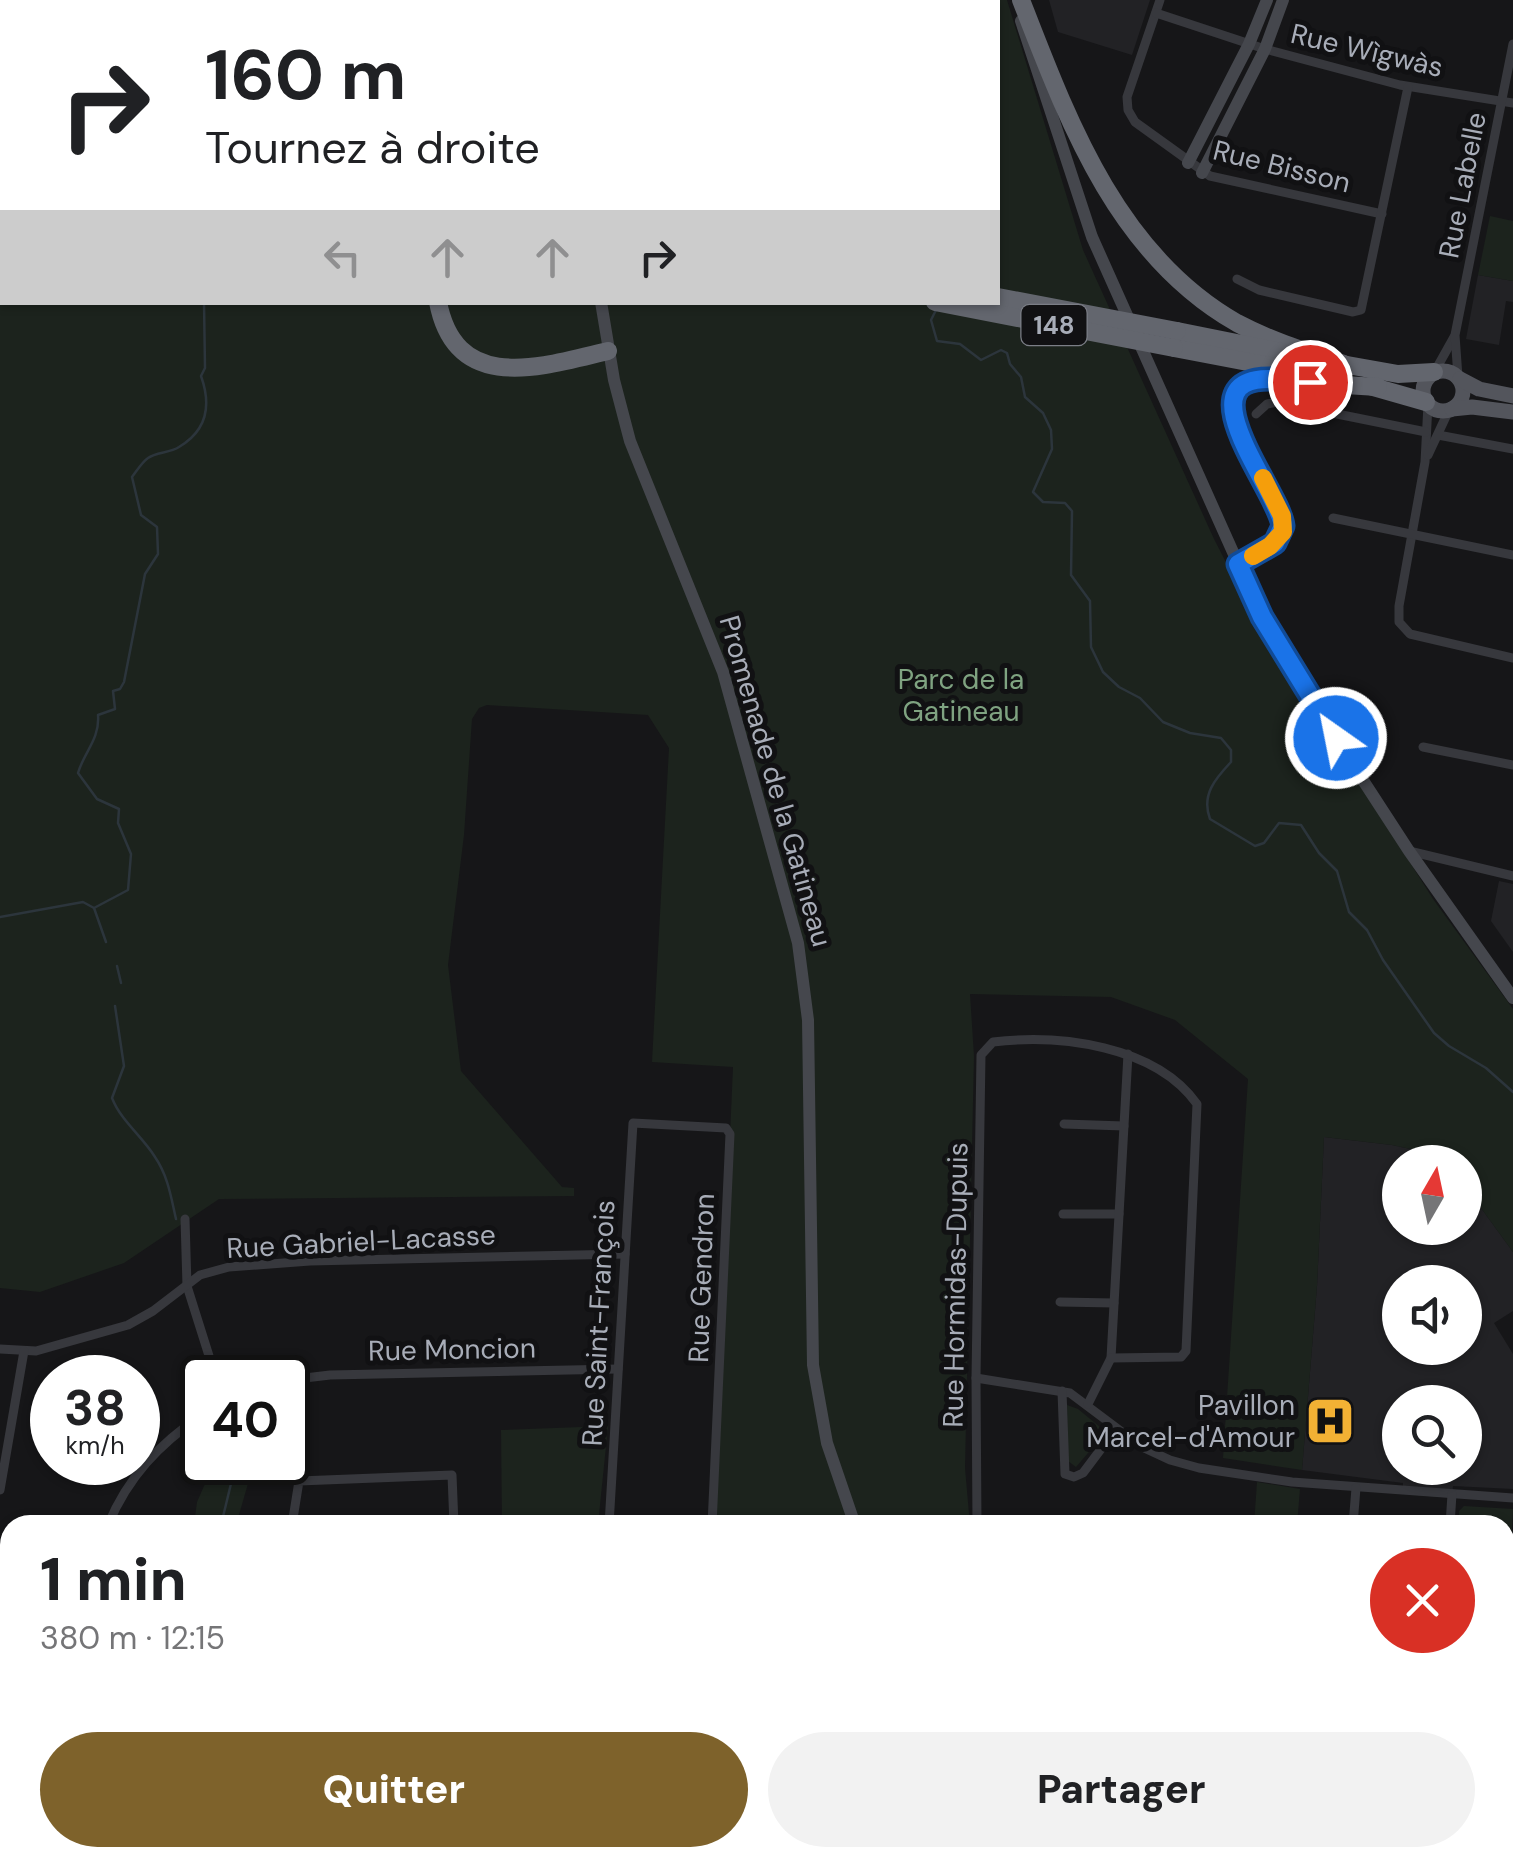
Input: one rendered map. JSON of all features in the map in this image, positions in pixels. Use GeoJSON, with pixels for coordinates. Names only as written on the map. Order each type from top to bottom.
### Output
{"type":"FeatureCollection","features":[{"type":"Feature","properties":{"kind":"highway"},"geometry":{"type":"LineString","coordinates":[[1017,0],[1071,128],[1091,165],[1122,214],[1158,258],[1193,293],[1236,322],[1344,364]]}},
{"type":"Feature","properties":{"kind":"highway","name":"148"},"geometry":{"type":"LineString","coordinates":[[1000,297],[1378,387],[1427,403]]}},
{"type":"Feature","properties":{"kind":"highway"},"geometry":{"type":"LineString","coordinates":[[439,305],[442,321],[454,342],[489,365],[526,370],[607,347]]}},
{"type":"Feature","properties":{"kind":"highway"},"geometry":{"type":"LineString","coordinates":[[448,305],[460,334],[492,358],[530,361],[607,347]]}},
{"type":"Feature","properties":{"kind":"highway","name":"148"},"geometry":{"type":"LineString","coordinates":[[954,305],[1398,374],[1434,372]]}},
{"type":"Feature","properties":{"kind":"highway"},"geometry":{"type":"LineString","coordinates":[[1238,564],[1275,543],[1283,526],[1279,508],[1232,420],[1236,390],[1260,380],[1378,387]]}},
{"type":"Feature","properties":{"kind":"main road"},"geometry":{"type":"LineString","coordinates":[[1513,396],[1479,389],[1446,370],[1434,372],[1423,385],[1427,403],[1440,411],[1472,407],[1513,412]]}},
{"type":"Feature","properties":{"kind":"main road"},"geometry":{"type":"LineString","coordinates":[[1451,410],[1464,392],[1459,378]]}},
{"type":"Feature","properties":{"kind":"street"},"geometry":{"type":"LineString","coordinates":[[1017,0],[1092,237],[1262,617],[1409,851],[1513,998]]}},
{"type":"Feature","properties":{"kind":"street","name":"Rue Bisson"},"geometry":{"type":"LineString","coordinates":[[1160,0],[1129,90],[1128,110],[1135,122],[1202,173],[1382,214]]}},
{"type":"Feature","properties":{"kind":"street"},"geometry":{"type":"LineString","coordinates":[[1188,163],[1250,44],[1267,0]]}},
{"type":"Feature","properties":{"kind":"street"},"geometry":{"type":"LineString","coordinates":[[1202,173],[1264,49],[1283,0]]}},
{"type":"Feature","properties":{"kind":"street","name":"Rue Wìgwàs"},"geometry":{"type":"LineString","coordinates":[[1156,13],[1264,49],[1408,87],[1513,103]]}},
{"type":"Feature","properties":{"kind":"street","name":"Rue Labelle"},"geometry":{"type":"LineString","coordinates":[[1459,378],[1456,334],[1513,44]]}},
{"type":"Feature","properties":{"kind":"street"},"geometry":{"type":"LineString","coordinates":[[1236,280],[1259,290],[1353,312],[1361,310],[1408,87]]}},
{"type":"Feature","properties":{"kind":"street","name":"Promenade de la Gatineau"},"geometry":{"type":"LineString","coordinates":[[601,305],[607,347],[636,457],[723,672],[798,943],[808,1020],[813,1365],[827,1443],[852,1515]]}},
{"type":"Feature","properties":{"kind":"street","name":"Rue Labelle"},"geometry":{"type":"LineString","coordinates":[[1434,372],[1456,334]]}},
{"type":"Feature","properties":{"kind":"street"},"geometry":{"type":"LineString","coordinates":[[1256,414],[1267,404],[1278,402],[1426,432]]}},
{"type":"Feature","properties":{"kind":"street"},"geometry":{"type":"LineString","coordinates":[[1427,403],[1425,462],[1399,606],[1400,627],[1410,634],[1513,658]]}},
{"type":"Feature","properties":{"kind":"street"},"geometry":{"type":"LineString","coordinates":[[1425,462],[1451,410]]}},
{"type":"Feature","properties":{"kind":"street"},"geometry":{"type":"LineString","coordinates":[[1438,435],[1513,449]]}},
{"type":"Feature","properties":{"kind":"street"},"geometry":{"type":"LineString","coordinates":[[1333,518],[1513,555]]}},
{"type":"Feature","properties":{"kind":"street"},"geometry":{"type":"LineString","coordinates":[[1422,747],[1513,765]]}},
{"type":"Feature","properties":{"kind":"street"},"geometry":{"type":"LineString","coordinates":[[1409,851],[1513,876]]}},
{"type":"Feature","properties":{"kind":"street","name":"Rue Hormidas-Dupuis"},"geometry":{"type":"LineString","coordinates":[[977,1515],[981,1054],[997,1041],[1083,1043],[1128,1054]]}},
{"type":"Feature","properties":{"kind":"street"},"geometry":{"type":"LineString","coordinates":[[1088,1404],[1112,1358],[1128,1054],[1146,1061],[1188,1092],[1198,1109],[1188,1342],[1184,1355],[1176,1358],[1112,1358]]}},
{"type":"Feature","properties":{"kind":"street","name":"Rue Saint-François"},"geometry":{"type":"LineString","coordinates":[[610,1515],[633,1123]]}},
{"type":"Feature","properties":{"kind":"street","name":"Rue Gendron"},"geometry":{"type":"LineString","coordinates":[[633,1123],[726,1128],[730,1134],[712,1515]]}},
{"type":"Feature","properties":{"kind":"street"},"geometry":{"type":"LineString","coordinates":[[1064,1124],[1124,1126]]}},
{"type":"Feature","properties":{"kind":"street"},"geometry":{"type":"LineString","coordinates":[[1063,1214],[1119,1214]]}},
{"type":"Feature","properties":{"kind":"street"},"geometry":{"type":"LineString","coordinates":[[184,1219],[187,1286],[209,1355]]}},
{"type":"Feature","properties":{"kind":"street","name":"Rue Gabriel-Lacasse"},"geometry":{"type":"LineString","coordinates":[[0,1349],[36,1351],[128,1325],[153,1312],[200,1275],[217,1270],[286,1262],[625,1254]]}},
{"type":"Feature","properties":{"kind":"street"},"geometry":{"type":"LineString","coordinates":[[1060,1302],[1114,1304]]}},
{"type":"Feature","properties":{"kind":"street"},"geometry":{"type":"LineString","coordinates":[[0,1490],[24,1351]]}},
{"type":"Feature","properties":{"kind":"street","name":"Rue Moncion"},"geometry":{"type":"LineString","coordinates":[[310,1377],[618,1368]]}},
{"type":"Feature","properties":{"kind":"street"},"geometry":{"type":"LineString","coordinates":[[976,1378],[1062,1391],[1088,1404],[1116,1429],[1154,1454],[1184,1464],[1274,1480],[1513,1498]]}},
{"type":"Feature","properties":{"kind":"street"},"geometry":{"type":"LineString","coordinates":[[1062,1391],[1064,1474],[1074,1478],[1083,1473],[1116,1429]]}},
{"type":"Feature","properties":{"kind":"street"},"geometry":{"type":"LineString","coordinates":[[113,1515],[140,1468],[180,1431]]}},
{"type":"Feature","properties":{"kind":"street"},"geometry":{"type":"LineString","coordinates":[[294,1515],[299,1481],[452,1475],[454,1515]]}},
{"type":"Feature","properties":{"kind":"street"},"geometry":{"type":"LineString","coordinates":[[1355,1515],[1356,1488]]}},
{"type":"Feature","properties":{"kind":"street"},"geometry":{"type":"LineString","coordinates":[[1451,1515],[1452,1494]]}},
{"type":"Feature","properties":{"kind":"shaded area"},"geometry":{"type":"Polygon","coordinates":[[[1049,0],[1150,0],[1132,55],[1058,32],[1049,0]]]}},
{"type":"Feature","properties":{"kind":"shaded area"},"geometry":{"type":"Polygon","coordinates":[[[1478,275],[1513,281],[1513,302],[1506,301],[1499,345],[1466,339],[1478,275]]]}},
{"type":"Feature","properties":{"kind":"shaded area"},"geometry":{"type":"Polygon","coordinates":[[[1499,881],[1513,884],[1513,952],[1491,921],[1499,881]]]}},
{"type":"Feature","properties":{"kind":"shaded area"},"geometry":{"type":"Polygon","coordinates":[[[1324,1137],[1392,1145],[1382,1145],[1382,1245],[1482,1245],[1482,1209],[1513,1252],[1513,1311],[1494,1323],[1513,1354],[1513,1489],[1453,1486],[1452,1498],[1403,1494],[1403,1485],[1482,1485],[1482,1385],[1382,1385],[1382,1480],[1302,1470],[1324,1137]]]}},
{"type":"Feature","properties":{"kind":"green space","name":"Parc de la Gatineau"},"geometry":{"type":"Polygon","coordinates":[[[1000,0],[1007,0],[1083,250],[1214,539],[1250,609],[1433,899],[1513,1009],[1513,1252],[1482,1209],[1482,1145],[1392,1145],[1324,1137],[1302,1470],[1223,1458],[1248,1079],[1175,1020],[1111,997],[970,994],[974,1056],[965,1468],[969,1515],[713,1515],[733,1067],[652,1062],[669,748],[648,715],[487,705],[479,708],[472,719],[464,835],[448,965],[461,1071],[562,1187],[574,1188],[574,1196],[219,1199],[124,1263],[40,1292],[0,1288],[0,305],[1000,305],[1000,0]]]}},
{"type":"Feature","properties":{"kind":"green space"},"geometry":{"type":"Polygon","coordinates":[[[1490,216],[1513,221],[1513,281],[1478,275],[1490,216]]]}},
{"type":"Feature","properties":{"kind":"green space"},"geometry":{"type":"Polygon","coordinates":[[[1067,1405],[1106,1432],[1076,1467],[1068,1461],[1067,1405]]]}},
{"type":"Feature","properties":{"kind":"green space"},"geometry":{"type":"Polygon","coordinates":[[[608,1426],[599,1515],[502,1515],[501,1430],[608,1426]]]}},
{"type":"Feature","properties":{"kind":"green space"},"geometry":{"type":"Polygon","coordinates":[[[1257,1482],[1300,1489],[1298,1515],[1255,1515],[1257,1482]]]}},
{"type":"Feature","properties":{"kind":"green space"},"geometry":{"type":"Polygon","coordinates":[[[204,1485],[248,1485],[239,1515],[195,1515],[204,1485]]]}},
{"type":"Feature","properties":{"kind":"green space"},"geometry":{"type":"Polygon","coordinates":[[[1464,1506],[1513,1509],[1513,1515],[1459,1515],[1464,1506]]]}},
{"type":"Feature","properties":{"kind":"waterway"},"geometry":{"type":"LineString","coordinates":[[94,908],[128,890],[131,854],[118,823],[119,809],[97,799],[78,773],[94,738],[98,715],[115,709],[113,691],[124,682],[145,574],[158,554],[157,527],[141,515],[132,477],[148,458],[189,440],[205,416],[201,376],[205,368],[204,305]]}},
{"type":"Feature","properties":{"kind":"waterway"},"geometry":{"type":"LineString","coordinates":[[936,310],[931,320],[937,341],[960,344],[981,360],[1001,350],[1007,353],[1021,377],[1025,397],[1043,413],[1051,430],[1052,449],[1033,492],[1043,502],[1065,503],[1072,511],[1071,575],[1090,601],[1091,647],[1103,672],[1119,687],[1140,698],[1163,722],[1190,733],[1221,738],[1231,750],[1231,762],[1208,795],[1210,819],[1255,846],[1264,843],[1279,823],[1301,825],[1319,853],[1337,871],[1349,912],[1367,930],[1434,1033],[1486,1068],[1513,1092]]}},
{"type":"Feature","properties":{"kind":"waterway"},"geometry":{"type":"LineString","coordinates":[[0,917],[83,902],[94,908],[106,942]]}},
{"type":"Feature","properties":{"kind":"waterway"},"geometry":{"type":"LineString","coordinates":[[117,966],[121,983]]}},
{"type":"Feature","properties":{"kind":"waterway"},"geometry":{"type":"LineString","coordinates":[[115,1006],[124,1066],[112,1098],[159,1164],[176,1219]]}},
{"type":"Feature","properties":{"kind":"waterway"},"geometry":{"type":"LineString","coordinates":[[223,1515],[231,1485]]}},
{"type":"Feature","properties":{"kind":"slow traffic"},"geometry":{"type":"LineString","coordinates":[[1253,556],[1283,532],[1282,516],[1263,478]]}},
{"type":"Feature","properties":{"kind":"place","name":"Pavillon Marcel-d'Amour"},"geometry":{"type":"Point","coordinates":[1330,1421]}},
{"type":"Feature","properties":{"kind":"route"},"geometry":{"type":"LineString","coordinates":[[1310,382],[1252,381],[1233,396],[1232,420],[1279,508],[1283,526],[1275,543],[1238,564],[1262,617],[1336,738]]}}]}
